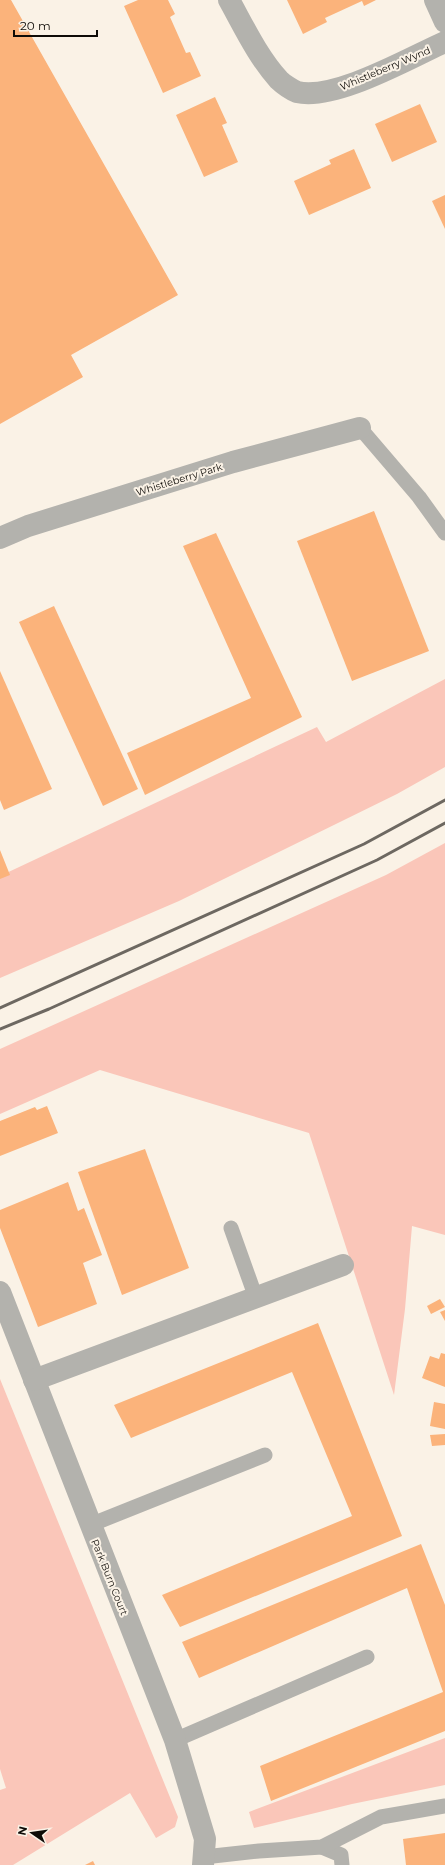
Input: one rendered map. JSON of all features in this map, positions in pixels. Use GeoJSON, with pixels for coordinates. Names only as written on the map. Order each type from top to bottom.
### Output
{"type":"FeatureCollection","features":[{"type":"Feature","properties":{"kind":"street","name":"Whistleberry Wynd"},"geometry":{"type":"LineString","coordinates":[[229,0],[264,61],[280,81],[296,92],[320,93],[345,87],[445,42]]}},
{"type":"Feature","properties":{"kind":"street"},"geometry":{"type":"LineString","coordinates":[[435,0],[445,22]]}},
{"type":"Feature","properties":{"kind":"street","name":"Whistleberry Park"},"geometry":{"type":"LineString","coordinates":[[0,538],[28,526],[233,462],[360,428]]}},
{"type":"Feature","properties":{"kind":"street"},"geometry":{"type":"LineString","coordinates":[[34,1380],[343,1265]]}},
{"type":"Feature","properties":{"kind":"street","name":"Park Burn Court"},"geometry":{"type":"LineString","coordinates":[[0,1292],[175,1740],[205,1839],[204,1861]]}},
{"type":"Feature","properties":{"kind":"lane"},"geometry":{"type":"LineString","coordinates":[[360,428],[418,497],[445,533]]}},
{"type":"Feature","properties":{"kind":"lane"},"geometry":{"type":"LineString","coordinates":[[231,1228],[256,1298]]}},
{"type":"Feature","properties":{"kind":"lane"},"geometry":{"type":"LineString","coordinates":[[90,1525],[265,1455]]}},
{"type":"Feature","properties":{"kind":"lane"},"geometry":{"type":"LineString","coordinates":[[175,1740],[367,1658]]}},
{"type":"Feature","properties":{"kind":"lane"},"geometry":{"type":"LineString","coordinates":[[204,1861],[259,1851],[322,1847],[381,1817],[445,1806]]}},
{"type":"Feature","properties":{"kind":"lane"},"geometry":{"type":"LineString","coordinates":[[322,1847],[341,1855],[342,1865]]}},
{"type":"Feature","properties":{"kind":"shaded area"},"geometry":{"type":"Polygon","coordinates":[[[445,679],[445,767],[397,794],[179,901],[0,978],[0,876],[317,727],[326,742],[445,679]]]}},
{"type":"Feature","properties":{"kind":"shaded area"},"geometry":{"type":"Polygon","coordinates":[[[445,843],[445,1235],[412,1226],[405,1309],[394,1395],[309,1133],[100,1070],[0,1114],[0,1049],[386,875],[445,843]]]}},
{"type":"Feature","properties":{"kind":"shaded area"},"geometry":{"type":"Polygon","coordinates":[[[0,1379],[178,1817],[175,1827],[156,1838],[130,1793],[13,1865],[0,1865],[0,1790],[6,1788],[0,1769],[0,1379]]]}},
{"type":"Feature","properties":{"kind":"shaded area"},"geometry":{"type":"Polygon","coordinates":[[[445,1738],[445,1785],[352,1804],[254,1828],[249,1812],[445,1738]]]}},
{"type":"Feature","properties":{"kind":"building"},"geometry":{"type":"Polygon","coordinates":[[[0,0],[11,0],[178,295],[71,355],[83,377],[0,424],[0,0]]]}},
{"type":"Feature","properties":{"kind":"building"},"geometry":{"type":"Polygon","coordinates":[[[138,0],[168,0],[175,14],[170,17],[186,53],[190,52],[201,76],[163,93],[124,6],[138,0]]]}},
{"type":"Feature","properties":{"kind":"building"},"geometry":{"type":"Polygon","coordinates":[[[287,0],[376,0],[364,6],[362,1],[325,18],[327,22],[303,34],[287,0]]]}},
{"type":"Feature","properties":{"kind":"building"},"geometry":{"type":"Polygon","coordinates":[[[215,97],[227,123],[222,125],[238,162],[204,177],[176,115],[215,97]]]}},
{"type":"Feature","properties":{"kind":"building"},"geometry":{"type":"Polygon","coordinates":[[[420,104],[437,142],[392,162],[375,124],[420,104]]]}},
{"type":"Feature","properties":{"kind":"building"},"geometry":{"type":"Polygon","coordinates":[[[354,149],[371,188],[309,215],[294,181],[331,164],[329,160],[354,149]]]}},
{"type":"Feature","properties":{"kind":"building"},"geometry":{"type":"Polygon","coordinates":[[[445,195],[445,229],[432,201],[445,195]]]}},
{"type":"Feature","properties":{"kind":"building"},"geometry":{"type":"Polygon","coordinates":[[[374,511],[429,651],[352,681],[297,541],[374,511]]]}},
{"type":"Feature","properties":{"kind":"building"},"geometry":{"type":"Polygon","coordinates":[[[216,533],[302,717],[145,795],[127,753],[251,698],[183,546],[216,533]]]}},
{"type":"Feature","properties":{"kind":"building"},"geometry":{"type":"Polygon","coordinates":[[[54,606],[138,789],[103,806],[19,622],[54,606]]]}},
{"type":"Feature","properties":{"kind":"building"},"geometry":{"type":"Polygon","coordinates":[[[0,671],[52,789],[4,810],[0,800],[0,671]]]}},
{"type":"Feature","properties":{"kind":"building"},"geometry":{"type":"Polygon","coordinates":[[[0,850],[10,875],[0,879],[0,850]]]}},
{"type":"Feature","properties":{"kind":"building"},"geometry":{"type":"Polygon","coordinates":[[[47,1106],[58,1133],[0,1156],[0,1121],[35,1107],[37,1110],[47,1106]]]}},
{"type":"Feature","properties":{"kind":"building"},"geometry":{"type":"Polygon","coordinates":[[[145,1149],[189,1268],[122,1295],[78,1172],[145,1149]]]}},
{"type":"Feature","properties":{"kind":"building"},"geometry":{"type":"Polygon","coordinates":[[[68,1182],[78,1211],[84,1208],[102,1255],[83,1263],[97,1304],[38,1327],[0,1228],[0,1210],[68,1182]]]}},
{"type":"Feature","properties":{"kind":"building"},"geometry":{"type":"Polygon","coordinates":[[[440,1299],[445,1307],[431,1314],[427,1306],[440,1299]]]}},
{"type":"Feature","properties":{"kind":"building"},"geometry":{"type":"Polygon","coordinates":[[[445,1310],[445,1321],[440,1312],[445,1310]]]}},
{"type":"Feature","properties":{"kind":"building"},"geometry":{"type":"Polygon","coordinates":[[[318,1323],[402,1536],[180,1627],[162,1595],[352,1516],[292,1372],[131,1438],[114,1405],[318,1323]]]}},
{"type":"Feature","properties":{"kind":"building"},"geometry":{"type":"Polygon","coordinates":[[[441,1353],[445,1354],[445,1387],[422,1378],[430,1356],[439,1359],[441,1353]]]}},
{"type":"Feature","properties":{"kind":"building"},"geometry":{"type":"Polygon","coordinates":[[[434,1402],[445,1404],[445,1429],[430,1426],[434,1402]]]}},
{"type":"Feature","properties":{"kind":"building"},"geometry":{"type":"Polygon","coordinates":[[[445,1434],[445,1445],[432,1446],[430,1435],[445,1434]]]}},
{"type":"Feature","properties":{"kind":"building"},"geometry":{"type":"Polygon","coordinates":[[[421,1544],[445,1605],[445,1731],[271,1801],[260,1766],[443,1692],[407,1588],[199,1678],[182,1642],[421,1544]]]}},
{"type":"Feature","properties":{"kind":"building"},"geometry":{"type":"Polygon","coordinates":[[[445,1833],[445,1865],[406,1865],[403,1839],[445,1833]]]}},
{"type":"Feature","properties":{"kind":"building"},"geometry":{"type":"Polygon","coordinates":[[[93,1861],[95,1865],[85,1865],[93,1861]]]}},
{"type":"Feature","properties":{"kind":"railway"},"geometry":{"type":"LineString","coordinates":[[0,1008],[364,844],[445,800]]}},
{"type":"Feature","properties":{"kind":"railway"},"geometry":{"type":"LineString","coordinates":[[0,1029],[49,1009],[377,860],[445,823]]}}]}
